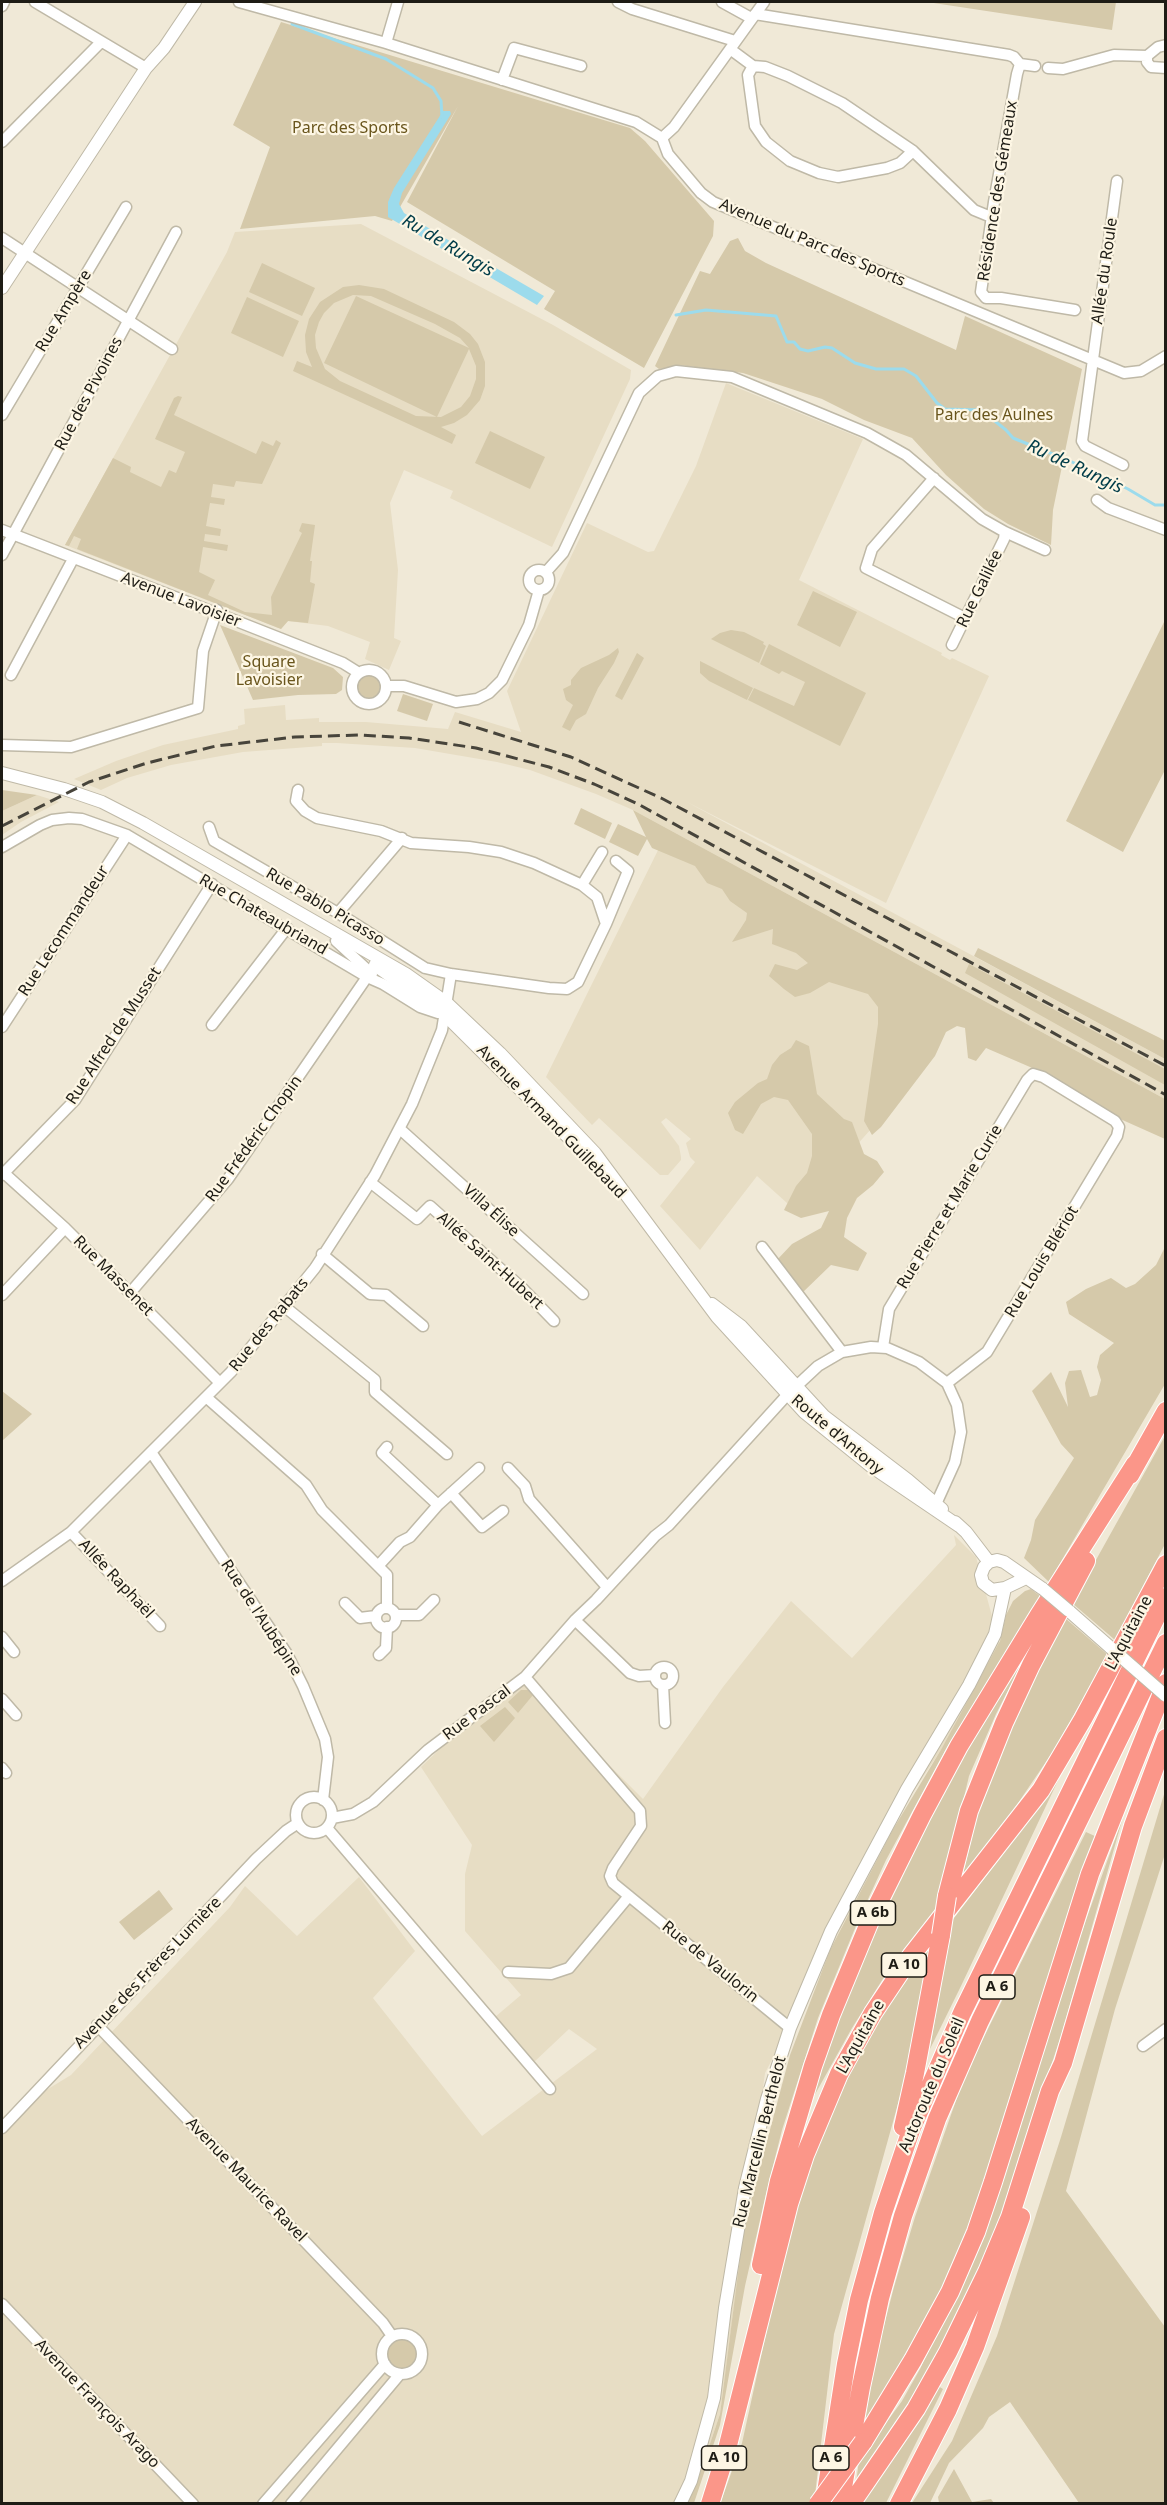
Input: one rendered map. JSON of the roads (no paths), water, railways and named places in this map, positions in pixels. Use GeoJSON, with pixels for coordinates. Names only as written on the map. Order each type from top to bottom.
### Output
{"type":"FeatureCollection","features":[{"type":"Feature","properties":{"kind":"highway","name":"A 6b"},"geometry":{"type":"LineString","coordinates":[[736,2412],[763,2256],[779,2181],[813,2066],[850,1967],[896,1864],[959,1746],[1027,1634],[1136,1464],[1166,1412]]}},
{"type":"Feature","properties":{"kind":"highway"},"geometry":{"type":"LineString","coordinates":[[883,2213],[915,2073],[947,1896],[969,1811],[1004,1723],[1031,1665],[1136,1464]]}},
{"type":"Feature","properties":{"kind":"highway","name":"L'Aquitaine"},"geometry":{"type":"LineString","coordinates":[[710,2504],[789,2204],[805,2155],[839,2074],[873,2013],[904,1965],[1041,1790],[1074,1736],[1166,1564]]}},
{"type":"Feature","properties":{"kind":"highway","name":"Autoroute du Soleil"},"geometry":{"type":"LineString","coordinates":[[824,2504],[855,2322],[883,2213],[912,2130],[939,2063],[1166,1597]]}},
{"type":"Feature","properties":{"kind":"highway","name":"Autoroute du Soleil"},"geometry":{"type":"LineString","coordinates":[[849,2502],[861,2387],[883,2287],[903,2216],[937,2119],[980,2021],[1166,1643]]}},
{"type":"Feature","properties":{"kind":"highway"},"geometry":{"type":"LineString","coordinates":[[818,2504],[863,2442],[914,2360],[945,2302],[975,2232],[997,2171],[1083,1896],[1124,1785],[1166,1683]]}},
{"type":"Feature","properties":{"kind":"highway"},"geometry":{"type":"LineString","coordinates":[[849,2502],[916,2409],[969,2311],[1010,2217],[1050,2091],[1063,2063],[1133,1826],[1166,1738]]}},
{"type":"Feature","properties":{"kind":"highway"},"geometry":{"type":"LineString","coordinates":[[899,2504],[948,2409],[1000,2282],[1062,2089],[1063,2063]]}},
{"type":"Feature","properties":{"kind":"street"},"geometry":{"type":"LineString","coordinates":[[2,6],[4,2]]}},
{"type":"Feature","properties":{"kind":"street"},"geometry":{"type":"LineString","coordinates":[[36,2],[64,21],[146,68]]}},
{"type":"Feature","properties":{"kind":"street"},"geometry":{"type":"LineString","coordinates":[[2,288],[146,68],[184,2]]}},
{"type":"Feature","properties":{"kind":"street"},"geometry":{"type":"LineString","coordinates":[[146,68],[164,48],[195,2]]}},
{"type":"Feature","properties":{"kind":"street","name":"Avenue du Parc des Sports"},"geometry":{"type":"LineString","coordinates":[[238,2],[387,43],[636,122],[662,138],[668,154],[700,193],[713,202],[1092,361],[1124,373],[1131,373],[1141,371],[1166,356]]}},
{"type":"Feature","properties":{"kind":"street"},"geometry":{"type":"LineString","coordinates":[[387,43],[398,2]]}},
{"type":"Feature","properties":{"kind":"street"},"geometry":{"type":"LineString","coordinates":[[618,2],[732,45],[753,66],[788,76],[842,103],[913,151],[974,210],[991,217]]}},
{"type":"Feature","properties":{"kind":"street"},"geometry":{"type":"LineString","coordinates":[[722,2],[753,16],[1009,55],[1020,64],[1035,66]]}},
{"type":"Feature","properties":{"kind":"street"},"geometry":{"type":"LineString","coordinates":[[662,138],[674,127],[764,2]]}},
{"type":"Feature","properties":{"kind":"street"},"geometry":{"type":"LineString","coordinates":[[2,142],[101,42]]}},
{"type":"Feature","properties":{"kind":"street"},"geometry":{"type":"LineString","coordinates":[[1048,68],[1063,69],[1114,55],[1147,56],[1158,46],[1166,45]]}},
{"type":"Feature","properties":{"kind":"street"},"geometry":{"type":"LineString","coordinates":[[502,80],[514,48],[581,66]]}},
{"type":"Feature","properties":{"kind":"street"},"geometry":{"type":"LineString","coordinates":[[1147,56],[1147,62],[1151,67],[1166,68]]}},
{"type":"Feature","properties":{"kind":"street","name":"Résidence des Gémeaux"},"geometry":{"type":"LineString","coordinates":[[1020,64],[991,217],[982,296],[1075,310]]}},
{"type":"Feature","properties":{"kind":"street"},"geometry":{"type":"LineString","coordinates":[[753,66],[748,75],[755,126],[766,142],[790,161],[819,173],[838,177],[887,168],[900,163],[913,151]]}},
{"type":"Feature","properties":{"kind":"street","name":"Allée du Roule"},"geometry":{"type":"LineString","coordinates":[[1118,181],[1082,441],[1085,446],[1123,465]]}},
{"type":"Feature","properties":{"kind":"street","name":"Rue Ampère"},"geometry":{"type":"LineString","coordinates":[[2,415],[126,207]]}},
{"type":"Feature","properties":{"kind":"street","name":"Rue des Pivoines"},"geometry":{"type":"LineString","coordinates":[[2,555],[176,232]]}},
{"type":"Feature","properties":{"kind":"street"},"geometry":{"type":"LineString","coordinates":[[2,238],[172,349]]}},
{"type":"Feature","properties":{"kind":"street"},"geometry":{"type":"LineString","coordinates":[[546,572],[562,553],[639,393],[658,376],[676,371],[732,377],[853,427],[906,455],[969,510],[1005,532],[1045,550]]}},
{"type":"Feature","properties":{"kind":"street"},"geometry":{"type":"LineString","coordinates":[[934,478],[872,549],[866,568],[965,618]]}},
{"type":"Feature","properties":{"kind":"street"},"geometry":{"type":"LineString","coordinates":[[1097,500],[1108,508],[1166,530]]}},
{"type":"Feature","properties":{"kind":"street","name":"Avenue Lavoisier"},"geometry":{"type":"LineString","coordinates":[[2,530],[73,559],[217,611],[343,663],[359,673],[367,670],[378,672],[386,686]]}},
{"type":"Feature","properties":{"kind":"street","name":"Rue Galilée"},"geometry":{"type":"LineString","coordinates":[[952,645],[1004,539],[1005,532]]}},
{"type":"Feature","properties":{"kind":"street"},"geometry":{"type":"LineString","coordinates":[[11,675],[73,559]]}},
{"type":"Feature","properties":{"kind":"street"},"geometry":{"type":"LineString","coordinates":[[536,570],[546,572],[550,582],[546,588],[539,590],[530,585],[530,574],[536,570]]}},
{"type":"Feature","properties":{"kind":"street"},"geometry":{"type":"LineString","coordinates":[[359,673],[352,686],[355,696],[362,702],[372,704],[380,699],[386,686],[404,686],[456,702],[477,699],[489,693],[506,673],[529,625],[539,590]]}},
{"type":"Feature","properties":{"kind":"street"},"geometry":{"type":"LineString","coordinates":[[2,745],[70,747],[198,708],[203,651],[217,611]]}},
{"type":"Feature","properties":{"kind":"street","name":"Avenue Armand Guillebaud"},"geometry":{"type":"LineString","coordinates":[[2,773],[74,792],[102,802],[143,823],[396,968],[500,1053],[595,1153],[636,1209]]}},
{"type":"Feature","properties":{"kind":"street","name":"Avenue Armand Guillebaud"},"geometry":{"type":"LineString","coordinates":[[2,781],[58,794],[120,819],[324,934],[446,1009]]}},
{"type":"Feature","properties":{"kind":"street"},"geometry":{"type":"LineString","coordinates":[[298,790],[296,801],[311,815],[381,831],[411,843],[501,852],[534,863],[582,885],[597,897],[606,924]]}},
{"type":"Feature","properties":{"kind":"street","name":"Rue Chateaubriand"},"geometry":{"type":"LineString","coordinates":[[6,845],[52,820],[78,818],[127,835],[420,1007],[446,1009]]}},
{"type":"Feature","properties":{"kind":"street","name":"Rue Pablo Picasso"},"geometry":{"type":"LineString","coordinates":[[209,828],[214,841],[338,913],[425,968],[451,974],[567,989],[578,981],[606,924],[628,871],[616,861]]}},
{"type":"Feature","properties":{"kind":"street","name":"Rue Lecommandeur"},"geometry":{"type":"LineString","coordinates":[[2,1027],[127,835]]}},
{"type":"Feature","properties":{"kind":"street"},"geometry":{"type":"LineString","coordinates":[[338,913],[402,838]]}},
{"type":"Feature","properties":{"kind":"street"},"geometry":{"type":"LineString","coordinates":[[2,859],[6,845]]}},
{"type":"Feature","properties":{"kind":"street"},"geometry":{"type":"LineString","coordinates":[[582,885],[602,852]]}},
{"type":"Feature","properties":{"kind":"street","name":"Rue Alfred de Musset"},"geometry":{"type":"LineString","coordinates":[[3,1174],[75,1100],[212,884]]}},
{"type":"Feature","properties":{"kind":"street"},"geometry":{"type":"LineString","coordinates":[[212,1025],[287,928]]}},
{"type":"Feature","properties":{"kind":"street"},"geometry":{"type":"LineString","coordinates":[[336,941],[383,984]]}},
{"type":"Feature","properties":{"kind":"street","name":"Rue des Rabats"},"geometry":{"type":"LineString","coordinates":[[2,1581],[71,1532],[220,1383],[315,1268],[370,1182],[419,1090],[442,1030],[451,974]]}},
{"type":"Feature","properties":{"kind":"street","name":"Rue Frédéric Chopin"},"geometry":{"type":"LineString","coordinates":[[130,1293],[228,1179],[367,977]]}},
{"type":"Feature","properties":{"kind":"street","name":"Rue Louis Blériot"},"geometry":{"type":"LineString","coordinates":[[947,1383],[987,1352],[1117,1136],[1119,1127],[1115,1120],[1043,1077],[1033,1074]]}},
{"type":"Feature","properties":{"kind":"street","name":"Rue Pierre et Marie Curie"},"geometry":{"type":"LineString","coordinates":[[883,1347],[889,1309],[1027,1080],[1033,1074]]}},
{"type":"Feature","properties":{"kind":"street","name":"Villa Élise"},"geometry":{"type":"LineString","coordinates":[[400,1129],[583,1294]]}},
{"type":"Feature","properties":{"kind":"street","name":"Rue Massenet"},"geometry":{"type":"LineString","coordinates":[[3,1174],[65,1228],[220,1383]]}},
{"type":"Feature","properties":{"kind":"street","name":"Allée Saint-Hubert"},"geometry":{"type":"LineString","coordinates":[[370,1182],[417,1220],[430,1206],[522,1288],[555,1321]]}},
{"type":"Feature","properties":{"kind":"street","name":"Route d'Antony"},"geometry":{"type":"LineString","coordinates":[[636,1209],[680,1270],[706,1300],[741,1326],[818,1424],[872,1467],[959,1526]]}},
{"type":"Feature","properties":{"kind":"street"},"geometry":{"type":"LineString","coordinates":[[2,1294],[65,1228]]}},
{"type":"Feature","properties":{"kind":"street"},"geometry":{"type":"LineString","coordinates":[[762,1247],[842,1352],[883,1347],[919,1362],[947,1383],[957,1405],[961,1432],[955,1462],[936,1504]]}},
{"type":"Feature","properties":{"kind":"street"},"geometry":{"type":"LineString","coordinates":[[322,1254],[370,1294],[386,1295],[423,1326]]}},
{"type":"Feature","properties":{"kind":"street"},"geometry":{"type":"LineString","coordinates":[[285,1307],[375,1380],[375,1392],[447,1454]]}},
{"type":"Feature","properties":{"kind":"street","name":"Rue Pascal"},"geometry":{"type":"LineString","coordinates":[[329,1823],[353,1814],[373,1802],[428,1750],[525,1677],[574,1620],[669,1525],[792,1391],[818,1366],[842,1352]]}},
{"type":"Feature","properties":{"kind":"street","name":"Route d'Antony"},"geometry":{"type":"LineString","coordinates":[[792,1391],[840,1430],[899,1472],[936,1504],[959,1526],[989,1562]]}},
{"type":"Feature","properties":{"kind":"street"},"geometry":{"type":"LineString","coordinates":[[206,1397],[306,1485],[322,1510],[387,1575],[393,1624],[387,1627],[379,1624],[376,1616]]}},
{"type":"Feature","properties":{"kind":"street"},"geometry":{"type":"LineString","coordinates":[[387,1446],[382,1453],[438,1504]]}},
{"type":"Feature","properties":{"kind":"street","name":"Rue de l'Aubépine"},"geometry":{"type":"LineString","coordinates":[[151,1452],[287,1654],[303,1686],[325,1739],[328,1757],[323,1800]]}},
{"type":"Feature","properties":{"kind":"street"},"geometry":{"type":"LineString","coordinates":[[378,1566],[400,1542],[410,1537],[438,1504],[479,1468]]}},
{"type":"Feature","properties":{"kind":"street"},"geometry":{"type":"LineString","coordinates":[[508,1468],[525,1486],[529,1499],[607,1587]]}},
{"type":"Feature","properties":{"kind":"street"},"geometry":{"type":"LineString","coordinates":[[451,1493],[482,1527],[502,1511]]}},
{"type":"Feature","properties":{"kind":"street","name":"Allée Raphaël"},"geometry":{"type":"LineString","coordinates":[[71,1532],[160,1626]]}},
{"type":"Feature","properties":{"kind":"street"},"geometry":{"type":"LineString","coordinates":[[999,1610],[992,1590],[983,1583],[981,1575],[989,1562],[997,1560],[1043,1588],[1166,1695]]}},
{"type":"Feature","properties":{"kind":"street"},"geometry":{"type":"LineString","coordinates":[[1007,1587],[1012,1575],[1009,1566]]}},
{"type":"Feature","properties":{"kind":"street"},"geometry":{"type":"LineString","coordinates":[[992,1590],[1007,1587],[1026,1578]]}},
{"type":"Feature","properties":{"kind":"street","name":"Rue Marcellin Berthelot"},"geometry":{"type":"LineString","coordinates":[[680,2504],[691,2481],[714,2398],[725,2308],[745,2188],[767,2099],[790,2028],[831,1931],[907,1789],[969,1685],[995,1634],[1000,1618],[999,1610],[1007,1587]]}},
{"type":"Feature","properties":{"kind":"street"},"geometry":{"type":"LineString","coordinates":[[376,1616],[379,1611],[419,1615],[434,1600]]}},
{"type":"Feature","properties":{"kind":"street"},"geometry":{"type":"LineString","coordinates":[[345,1603],[360,1618],[376,1616]]}},
{"type":"Feature","properties":{"kind":"street"},"geometry":{"type":"LineString","coordinates":[[574,1620],[630,1673],[639,1676],[655,1675],[661,1668],[670,1670],[672,1680],[663,1685]]}},
{"type":"Feature","properties":{"kind":"street"},"geometry":{"type":"LineString","coordinates":[[379,1655],[386,1648],[387,1627]]}},
{"type":"Feature","properties":{"kind":"street"},"geometry":{"type":"LineString","coordinates":[[2,1637],[14,1652]]}},
{"type":"Feature","properties":{"kind":"street"},"geometry":{"type":"LineString","coordinates":[[655,1675],[657,1682],[663,1685]]}},
{"type":"Feature","properties":{"kind":"street","name":"Rue de Vaulorin"},"geometry":{"type":"LineString","coordinates":[[525,1677],[640,1811],[640,1826],[610,1876],[614,1883],[790,2028]]}},
{"type":"Feature","properties":{"kind":"street"},"geometry":{"type":"LineString","coordinates":[[663,1685],[665,1723]]}},
{"type":"Feature","properties":{"kind":"street"},"geometry":{"type":"LineString","coordinates":[[2,1699],[16,1715]]}},
{"type":"Feature","properties":{"kind":"street"},"geometry":{"type":"LineString","coordinates":[[329,1823],[317,1833],[311,1833],[302,1828],[298,1823],[297,1812],[302,1802],[312,1798],[323,1800],[330,1807],[329,1823],[550,2089]]}},
{"type":"Feature","properties":{"kind":"street","name":"Avenue des Frères Lumière"},"geometry":{"type":"LineString","coordinates":[[2,2128],[256,1859],[285,1831],[298,1823]]}},
{"type":"Feature","properties":{"kind":"street"},"geometry":{"type":"LineString","coordinates":[[508,1972],[551,1974],[569,1968],[629,1896]]}},
{"type":"Feature","properties":{"kind":"street","name":"Avenue Maurice Ravel"},"geometry":{"type":"LineString","coordinates":[[97,2025],[383,2323],[392,2336]]}},
{"type":"Feature","properties":{"kind":"street"},"geometry":{"type":"LineString","coordinates":[[1143,2046],[1166,2029]]}},
{"type":"Feature","properties":{"kind":"street","name":"Avenue François Arago"},"geometry":{"type":"LineString","coordinates":[[2,2304],[193,2504]]}},
{"type":"Feature","properties":{"kind":"street"},"geometry":{"type":"LineString","coordinates":[[406,2334],[412,2336],[421,2346],[423,2353],[418,2366],[413,2371],[400,2374],[385,2364],[382,2358],[383,2345],[392,2336],[406,2334]]}},
{"type":"Feature","properties":{"kind":"street"},"geometry":{"type":"LineString","coordinates":[[263,2504],[385,2364]]}},
{"type":"Feature","properties":{"kind":"street"},"geometry":{"type":"LineString","coordinates":[[291,2504],[400,2374]]}},
{"type":"Feature","properties":{"kind":"water"},"geometry":{"type":"Polygon","coordinates":[[[443,111],[450,111],[451,114],[402,193],[399,204],[404,213],[544,296],[537,305],[388,217],[388,202],[394,188],[443,111]]]}},
{"type":"Feature","properties":{"kind":"waterway","name":"Ru de Rungis"},"geometry":{"type":"LineString","coordinates":[[292,24],[386,59],[433,88],[441,101],[442,117]]}},
{"type":"Feature","properties":{"kind":"waterway","name":"Ru de Rungis"},"geometry":{"type":"LineString","coordinates":[[676,315],[706,310],[776,316],[787,342],[794,342],[800,349],[808,351],[825,347],[832,348],[855,363],[876,369],[904,369],[916,376],[937,403],[945,409],[981,410],[1013,438],[1070,461],[1155,505],[1166,505]]}},
{"type":"Feature","properties":{"kind":"railway"},"geometry":{"type":"LineString","coordinates":[[459,722],[571,757],[663,799],[1166,1066]]}},
{"type":"Feature","properties":{"kind":"railway"},"geometry":{"type":"LineString","coordinates":[[2,826],[89,782],[147,763],[216,746],[295,737],[360,735],[409,738],[476,748],[549,767],[638,804],[1166,1095]]}},
{"type":"Feature","properties":{"kind":"park label","name":"Parc des Sports"},"geometry":{"type":"Point","coordinates":[350,128]}},
{"type":"Feature","properties":{"kind":"park label","name":"Parc des Aulnes"},"geometry":{"type":"Point","coordinates":[994,415]}},
{"type":"Feature","properties":{"kind":"park label","name":"Square Lavoisier"},"geometry":{"type":"Point","coordinates":[269,671]}}]}
